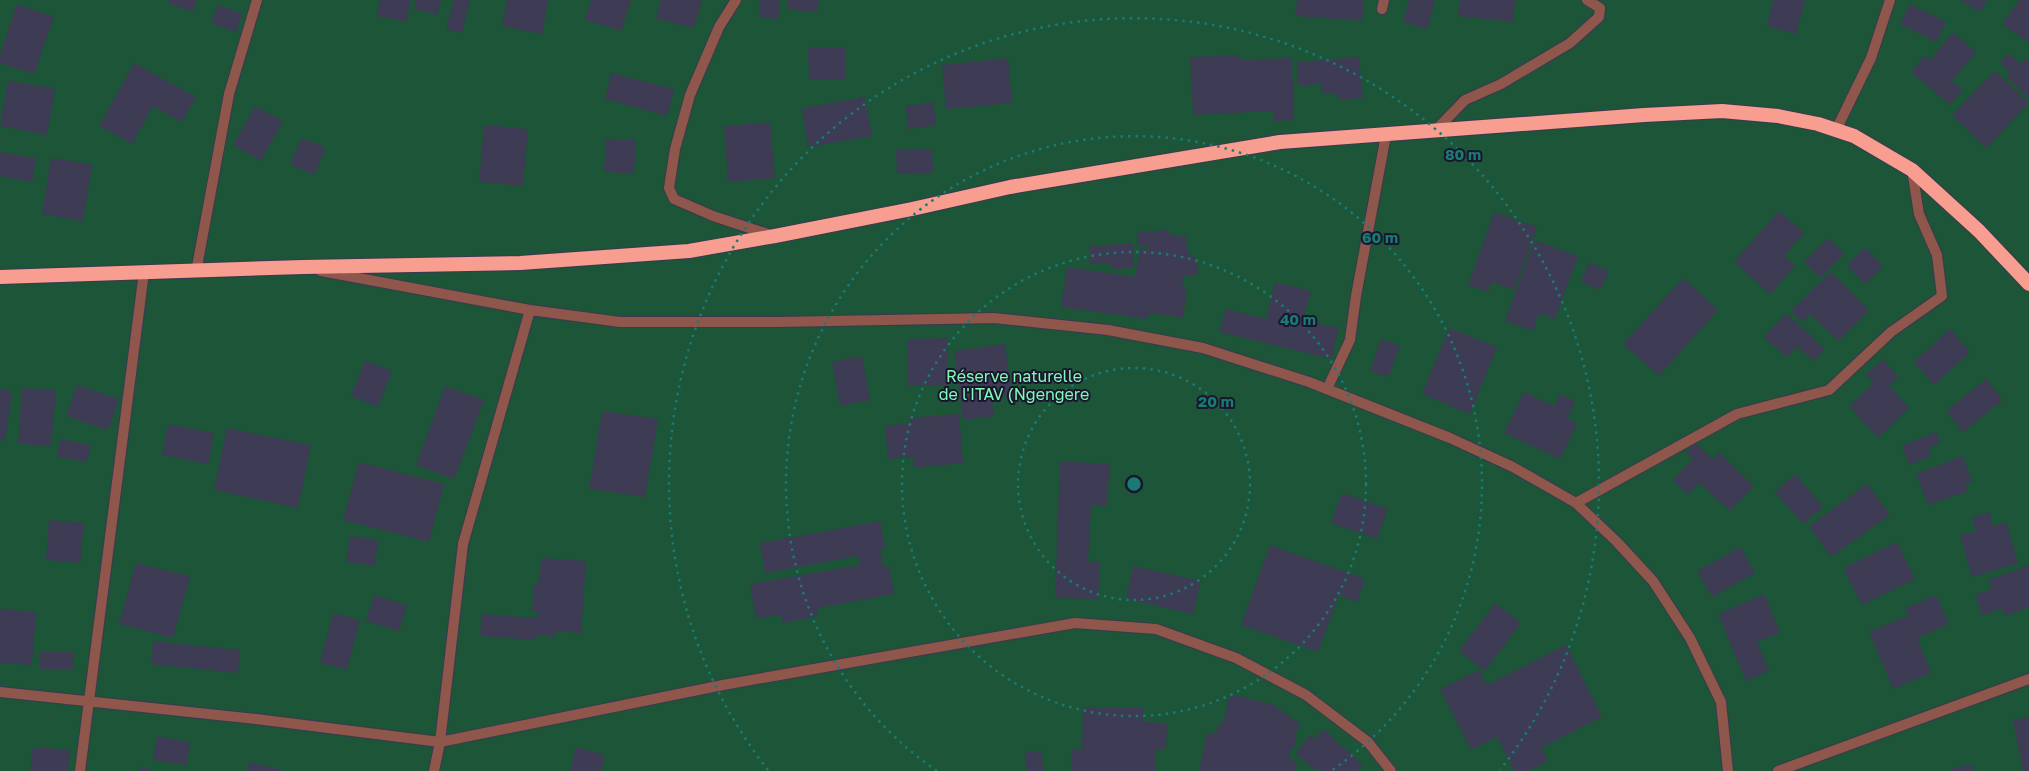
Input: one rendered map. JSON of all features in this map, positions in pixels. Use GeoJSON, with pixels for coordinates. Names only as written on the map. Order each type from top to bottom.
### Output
{"type":"FeatureCollection","features":[{"type":"Feature","properties":{"kind":"highway"},"geometry":{"type":"LineString","coordinates":[[0,277],[530,262],[689,251],[912,209],[1010,187],[1173,158],[1280,142],[1722,111],[1778,116],[1854,136],[1912,170],[1978,232],[2029,284]]}},
{"type":"Feature","properties":{"kind":"street"},"geometry":{"type":"LineString","coordinates":[[196,272],[229,94],[257,0]]}},
{"type":"Feature","properties":{"kind":"street"},"geometry":{"type":"LineString","coordinates":[[736,0],[718,27],[690,95],[675,149],[669,188],[674,199],[713,216],[775,236]]}},
{"type":"Feature","properties":{"kind":"street"},"geometry":{"type":"LineString","coordinates":[[1434,132],[1466,100],[1501,84],[1570,43],[1599,17],[1600,8],[1587,0]]}},
{"type":"Feature","properties":{"kind":"street"},"geometry":{"type":"LineString","coordinates":[[1836,130],[1871,58],[1890,0]]}},
{"type":"Feature","properties":{"kind":"street"},"geometry":{"type":"LineString","coordinates":[[1327,389],[1350,340],[1356,296],[1386,135]]}},
{"type":"Feature","properties":{"kind":"street"},"geometry":{"type":"LineString","coordinates":[[1576,504],[1737,414],[1829,390],[1891,332],[1942,296],[1936,255],[1919,214],[1912,170]]}},
{"type":"Feature","properties":{"kind":"street"},"geometry":{"type":"LineString","coordinates":[[303,267],[530,310],[620,322],[777,322],[994,318],[1108,330],[1203,348],[1327,389],[1450,438],[1504,463],[1576,504],[1617,542],[1653,581],[1690,638],[1721,702],[1728,771]]}},
{"type":"Feature","properties":{"kind":"street"},"geometry":{"type":"LineString","coordinates":[[80,771],[144,272]]}},
{"type":"Feature","properties":{"kind":"street"},"geometry":{"type":"LineString","coordinates":[[434,771],[440,742],[462,544],[530,310]]}},
{"type":"Feature","properties":{"kind":"street"},"geometry":{"type":"LineString","coordinates":[[0,692],[256,719],[440,742],[723,685],[1075,623],[1156,629],[1236,658],[1306,695],[1368,742],[1392,771]]}},
{"type":"Feature","properties":{"kind":"street"},"geometry":{"type":"LineString","coordinates":[[1778,771],[2029,679]]}},
{"type":"Feature","properties":{"kind":"green space","name":"Réserve naturelle de l'ITAV (Ngengere"},"geometry":{"type":"Polygon","coordinates":[[[0,0],[2029,0],[2029,771],[0,771],[0,0]]]}},
{"type":"Feature","properties":{"kind":"building"},"geometry":{"type":"Polygon","coordinates":[[[169,0],[197,0],[193,12],[168,3],[169,0]]]}},
{"type":"Feature","properties":{"kind":"building"},"geometry":{"type":"Polygon","coordinates":[[[380,0],[411,0],[406,22],[377,16],[380,0]]]}},
{"type":"Feature","properties":{"kind":"building"},"geometry":{"type":"Polygon","coordinates":[[[416,0],[441,0],[437,15],[414,9],[416,0]]]}},
{"type":"Feature","properties":{"kind":"building"},"geometry":{"type":"Polygon","coordinates":[[[454,0],[470,0],[462,33],[446,29],[454,0]]]}},
{"type":"Feature","properties":{"kind":"building"},"geometry":{"type":"Polygon","coordinates":[[[507,0],[548,0],[542,34],[502,26],[507,0]]]}},
{"type":"Feature","properties":{"kind":"building"},"geometry":{"type":"Polygon","coordinates":[[[591,0],[631,0],[621,31],[585,20],[591,0]]]}},
{"type":"Feature","properties":{"kind":"building"},"geometry":{"type":"Polygon","coordinates":[[[661,0],[702,0],[694,28],[656,19],[661,0]]]}},
{"type":"Feature","properties":{"kind":"building"},"geometry":{"type":"Polygon","coordinates":[[[760,0],[780,0],[778,19],[759,17],[760,0]]]}},
{"type":"Feature","properties":{"kind":"building"},"geometry":{"type":"Polygon","coordinates":[[[788,0],[819,0],[817,12],[787,9],[788,0]]]}},
{"type":"Feature","properties":{"kind":"building"},"geometry":{"type":"Polygon","coordinates":[[[1297,0],[1364,0],[1362,21],[1295,16],[1297,0]]]}},
{"type":"Feature","properties":{"kind":"building"},"geometry":{"type":"Polygon","coordinates":[[[1409,0],[1435,0],[1427,29],[1403,22],[1409,0]]]}},
{"type":"Feature","properties":{"kind":"building"},"geometry":{"type":"Polygon","coordinates":[[[1460,0],[1515,0],[1513,22],[1458,16],[1460,0]]]}},
{"type":"Feature","properties":{"kind":"building"},"geometry":{"type":"Polygon","coordinates":[[[1773,0],[1805,0],[1796,34],[1767,26],[1773,0]]]}},
{"type":"Feature","properties":{"kind":"building"},"geometry":{"type":"Polygon","coordinates":[[[1960,0],[1987,0],[1980,12],[1960,0]]]}},
{"type":"Feature","properties":{"kind":"building"},"geometry":{"type":"Polygon","coordinates":[[[2019,0],[2029,0],[2029,43],[2002,24],[2019,0]]]}},
{"type":"Feature","properties":{"kind":"building"},"geometry":{"type":"Polygon","coordinates":[[[17,4],[54,17],[34,74],[0,63],[0,54],[17,4]]]}},
{"type":"Feature","properties":{"kind":"building"},"geometry":{"type":"Polygon","coordinates":[[[1910,4],[1946,22],[1936,42],[1900,24],[1910,4]]]}},
{"type":"Feature","properties":{"kind":"building"},"geometry":{"type":"Polygon","coordinates":[[[218,5],[242,14],[236,32],[211,23],[218,5]]]}},
{"type":"Feature","properties":{"kind":"building"},"geometry":{"type":"Polygon","coordinates":[[[1953,32],[1976,52],[1952,81],[1963,89],[1950,105],[1911,72],[1924,56],[1930,60],[1953,32]]]}},
{"type":"Feature","properties":{"kind":"building"},"geometry":{"type":"Polygon","coordinates":[[[808,47],[845,47],[845,79],[809,80],[808,47]]]}},
{"type":"Feature","properties":{"kind":"building"},"geometry":{"type":"Polygon","coordinates":[[[2009,53],[2020,64],[2026,58],[2029,61],[2029,99],[2007,77],[2011,74],[2000,62],[2009,53]]]}},
{"type":"Feature","properties":{"kind":"building"},"geometry":{"type":"Polygon","coordinates":[[[1240,55],[1240,60],[1292,58],[1294,120],[1274,121],[1274,111],[1193,115],[1190,57],[1240,55]]]}},
{"type":"Feature","properties":{"kind":"building"},"geometry":{"type":"Polygon","coordinates":[[[1359,57],[1363,98],[1337,100],[1337,93],[1322,94],[1321,84],[1298,86],[1297,62],[1359,57]]]}},
{"type":"Feature","properties":{"kind":"building"},"geometry":{"type":"Polygon","coordinates":[[[1008,58],[1012,103],[946,109],[942,65],[1008,58]]]}},
{"type":"Feature","properties":{"kind":"building"},"geometry":{"type":"Polygon","coordinates":[[[134,63],[196,97],[182,122],[153,106],[132,144],[99,126],[134,63]]]}},
{"type":"Feature","properties":{"kind":"building"},"geometry":{"type":"Polygon","coordinates":[[[1995,71],[2029,103],[1986,148],[1952,115],[1995,71]]]}},
{"type":"Feature","properties":{"kind":"building"},"geometry":{"type":"Polygon","coordinates":[[[611,73],[674,89],[667,116],[605,99],[611,73]]]}},
{"type":"Feature","properties":{"kind":"building"},"geometry":{"type":"Polygon","coordinates":[[[8,81],[55,88],[47,135],[0,126],[8,81]]]}},
{"type":"Feature","properties":{"kind":"building"},"geometry":{"type":"Polygon","coordinates":[[[865,97],[872,136],[808,147],[802,108],[865,97]]]}},
{"type":"Feature","properties":{"kind":"building"},"geometry":{"type":"Polygon","coordinates":[[[933,102],[936,125],[908,129],[906,106],[933,102]]]}},
{"type":"Feature","properties":{"kind":"building"},"geometry":{"type":"Polygon","coordinates":[[[255,106],[283,121],[261,161],[233,145],[255,106]]]}},
{"type":"Feature","properties":{"kind":"building"},"geometry":{"type":"Polygon","coordinates":[[[770,122],[775,178],[728,182],[724,126],[770,122]]]}},
{"type":"Feature","properties":{"kind":"building"},"geometry":{"type":"Polygon","coordinates":[[[484,125],[528,129],[523,186],[479,182],[484,125]]]}},
{"type":"Feature","properties":{"kind":"building"},"geometry":{"type":"Polygon","coordinates":[[[302,138],[326,148],[314,175],[290,164],[302,138]]]}},
{"type":"Feature","properties":{"kind":"building"},"geometry":{"type":"Polygon","coordinates":[[[606,139],[636,140],[634,174],[604,172],[606,139]]]}},
{"type":"Feature","properties":{"kind":"building"},"geometry":{"type":"Polygon","coordinates":[[[932,149],[933,173],[897,174],[896,150],[932,149]]]}},
{"type":"Feature","properties":{"kind":"building"},"geometry":{"type":"Polygon","coordinates":[[[0,152],[36,158],[32,182],[0,176],[0,152]]]}},
{"type":"Feature","properties":{"kind":"building"},"geometry":{"type":"Polygon","coordinates":[[[51,158],[92,164],[83,221],[42,214],[51,158]]]}},
{"type":"Feature","properties":{"kind":"building"},"geometry":{"type":"Polygon","coordinates":[[[1779,211],[1804,233],[1784,256],[1795,266],[1770,294],[1734,262],[1779,211]]]}},
{"type":"Feature","properties":{"kind":"building"},"geometry":{"type":"Polygon","coordinates":[[[1494,212],[1537,227],[1514,290],[1492,282],[1488,292],[1468,285],[1494,212]]]}},
{"type":"Feature","properties":{"kind":"building"},"geometry":{"type":"Polygon","coordinates":[[[1167,230],[1173,236],[1186,235],[1187,251],[1197,260],[1198,275],[1184,275],[1182,288],[1187,289],[1183,318],[1149,313],[1148,319],[1061,307],[1067,267],[1135,277],[1140,248],[1151,250],[1147,246],[1137,246],[1137,232],[1167,230]]]}},
{"type":"Feature","properties":{"kind":"building"},"geometry":{"type":"Polygon","coordinates":[[[1828,238],[1844,254],[1820,278],[1804,262],[1828,238]]]}},
{"type":"Feature","properties":{"kind":"building"},"geometry":{"type":"Polygon","coordinates":[[[1534,240],[1578,256],[1555,319],[1539,313],[1533,331],[1505,321],[1534,240]]]}},
{"type":"Feature","properties":{"kind":"building"},"geometry":{"type":"Polygon","coordinates":[[[1133,243],[1134,268],[1111,269],[1110,263],[1090,264],[1089,246],[1133,243]]]}},
{"type":"Feature","properties":{"kind":"building"},"geometry":{"type":"Polygon","coordinates":[[[1865,247],[1883,266],[1865,284],[1847,265],[1865,247]]]}},
{"type":"Feature","properties":{"kind":"building"},"geometry":{"type":"Polygon","coordinates":[[[1589,262],[1609,271],[1600,290],[1581,282],[1589,262]]]}},
{"type":"Feature","properties":{"kind":"building"},"geometry":{"type":"Polygon","coordinates":[[[1831,272],[1869,310],[1838,341],[1810,314],[1802,322],[1791,311],[1831,272]]]}},
{"type":"Feature","properties":{"kind":"building"},"geometry":{"type":"Polygon","coordinates":[[[1683,278],[1718,310],[1659,376],[1623,344],[1683,278]]]}},
{"type":"Feature","properties":{"kind":"building"},"geometry":{"type":"Polygon","coordinates":[[[1275,282],[1311,291],[1303,320],[1339,328],[1331,359],[1219,332],[1226,309],[1266,319],[1275,282]]]}},
{"type":"Feature","properties":{"kind":"building"},"geometry":{"type":"Polygon","coordinates":[[[1786,313],[1825,349],[1814,361],[1797,346],[1787,358],[1764,337],[1786,313]]]}},
{"type":"Feature","properties":{"kind":"building"},"geometry":{"type":"Polygon","coordinates":[[[1449,328],[1497,347],[1470,414],[1422,394],[1449,328]]]}},
{"type":"Feature","properties":{"kind":"building"},"geometry":{"type":"Polygon","coordinates":[[[1950,329],[1970,352],[1934,385],[1914,362],[1950,329]]]}},
{"type":"Feature","properties":{"kind":"building"},"geometry":{"type":"Polygon","coordinates":[[[948,338],[948,386],[907,386],[907,339],[948,338]]]}},
{"type":"Feature","properties":{"kind":"building"},"geometry":{"type":"Polygon","coordinates":[[[1381,339],[1400,346],[1388,377],[1370,371],[1381,339]]]}},
{"type":"Feature","properties":{"kind":"building"},"geometry":{"type":"Polygon","coordinates":[[[1005,344],[1012,396],[992,399],[994,416],[963,420],[954,351],[1005,344]]]}},
{"type":"Feature","properties":{"kind":"building"},"geometry":{"type":"Polygon","coordinates":[[[862,356],[870,400],[840,406],[832,362],[862,356]]]}},
{"type":"Feature","properties":{"kind":"building"},"geometry":{"type":"Polygon","coordinates":[[[1883,359],[1898,377],[1889,386],[1909,408],[1878,438],[1849,406],[1874,383],[1866,374],[1883,359]]]}},
{"type":"Feature","properties":{"kind":"building"},"geometry":{"type":"Polygon","coordinates":[[[365,360],[392,371],[378,407],[351,396],[365,360]]]}},
{"type":"Feature","properties":{"kind":"building"},"geometry":{"type":"Polygon","coordinates":[[[1986,379],[2003,400],[1963,432],[1946,411],[1986,379]]]}},
{"type":"Feature","properties":{"kind":"building"},"geometry":{"type":"Polygon","coordinates":[[[77,385],[119,399],[108,430],[66,416],[77,385]]]}},
{"type":"Feature","properties":{"kind":"building"},"geometry":{"type":"Polygon","coordinates":[[[445,386],[484,400],[454,479],[416,465],[445,386]]]}},
{"type":"Feature","properties":{"kind":"building"},"geometry":{"type":"Polygon","coordinates":[[[22,388],[56,390],[51,446],[18,444],[22,388]]]}},
{"type":"Feature","properties":{"kind":"building"},"geometry":{"type":"Polygon","coordinates":[[[0,389],[12,391],[5,441],[0,440],[0,389]]]}},
{"type":"Feature","properties":{"kind":"building"},"geometry":{"type":"Polygon","coordinates":[[[1524,392],[1554,406],[1560,394],[1575,401],[1567,418],[1577,423],[1560,459],[1504,433],[1524,392]]]}},
{"type":"Feature","properties":{"kind":"building"},"geometry":{"type":"Polygon","coordinates":[[[602,411],[658,419],[645,497],[589,489],[602,411]]]}},
{"type":"Feature","properties":{"kind":"building"},"geometry":{"type":"Polygon","coordinates":[[[959,414],[963,463],[913,468],[913,457],[888,459],[885,426],[910,423],[909,418],[959,414]]]}},
{"type":"Feature","properties":{"kind":"building"},"geometry":{"type":"Polygon","coordinates":[[[168,424],[214,433],[208,464],[162,455],[168,424]]]}},
{"type":"Feature","properties":{"kind":"building"},"geometry":{"type":"Polygon","coordinates":[[[227,428],[311,445],[298,508],[214,490],[227,428]]]}},
{"type":"Feature","properties":{"kind":"building"},"geometry":{"type":"Polygon","coordinates":[[[1936,432],[1940,443],[1928,448],[1932,456],[1909,465],[1902,446],[1936,432]]]}},
{"type":"Feature","properties":{"kind":"building"},"geometry":{"type":"Polygon","coordinates":[[[60,439],[91,445],[87,462],[57,457],[60,439]]]}},
{"type":"Feature","properties":{"kind":"building"},"geometry":{"type":"Polygon","coordinates":[[[1695,443],[1713,459],[1719,452],[1754,486],[1730,511],[1699,483],[1688,495],[1672,480],[1693,459],[1686,453],[1695,443]]]}},
{"type":"Feature","properties":{"kind":"building"},"geometry":{"type":"Polygon","coordinates":[[[1963,456],[1972,482],[1965,484],[1968,491],[1928,505],[1916,474],[1963,456]]]}},
{"type":"Feature","properties":{"kind":"building"},"geometry":{"type":"Polygon","coordinates":[[[1060,461],[1110,464],[1107,506],[1091,506],[1088,561],[1100,562],[1098,599],[1055,598],[1060,461]]]}},
{"type":"Feature","properties":{"kind":"building"},"geometry":{"type":"Polygon","coordinates":[[[359,462],[444,484],[429,542],[343,520],[359,462]]]}},
{"type":"Feature","properties":{"kind":"building"},"geometry":{"type":"Polygon","coordinates":[[[1795,474],[1823,507],[1803,524],[1775,492],[1795,474]]]}},
{"type":"Feature","properties":{"kind":"building"},"geometry":{"type":"Polygon","coordinates":[[[1867,484],[1890,515],[1831,557],[1809,526],[1867,484]]]}},
{"type":"Feature","properties":{"kind":"building"},"geometry":{"type":"Polygon","coordinates":[[[1342,493],[1388,509],[1377,539],[1331,523],[1342,493]]]}},
{"type":"Feature","properties":{"kind":"building"},"geometry":{"type":"Polygon","coordinates":[[[1989,512],[1993,526],[2006,522],[2018,563],[1972,577],[1960,535],[1976,531],[1972,517],[1989,512]]]}},
{"type":"Feature","properties":{"kind":"building"},"geometry":{"type":"Polygon","coordinates":[[[49,520],[84,523],[80,563],[46,560],[49,520]]]}},
{"type":"Feature","properties":{"kind":"building"},"geometry":{"type":"Polygon","coordinates":[[[880,521],[885,549],[880,550],[883,567],[889,566],[894,594],[817,608],[818,616],[783,623],[781,615],[756,618],[750,584],[860,565],[858,556],[765,573],[760,543],[880,521]]]}},
{"type":"Feature","properties":{"kind":"building"},"geometry":{"type":"Polygon","coordinates":[[[350,536],[378,540],[375,566],[346,562],[350,536]]]}},
{"type":"Feature","properties":{"kind":"building"},"geometry":{"type":"Polygon","coordinates":[[[1897,542],[1915,579],[1862,605],[1843,568],[1897,542]]]}},
{"type":"Feature","properties":{"kind":"building"},"geometry":{"type":"Polygon","coordinates":[[[1270,545],[1365,579],[1357,602],[1339,595],[1318,652],[1241,625],[1270,545]]]}},
{"type":"Feature","properties":{"kind":"building"},"geometry":{"type":"Polygon","coordinates":[[[1740,547],[1755,573],[1712,597],[1697,571],[1740,547]]]}},
{"type":"Feature","properties":{"kind":"building"},"geometry":{"type":"Polygon","coordinates":[[[541,558],[586,561],[581,633],[555,631],[555,637],[536,635],[535,640],[480,636],[482,614],[537,618],[538,611],[532,611],[534,584],[539,584],[541,558]]]}},
{"type":"Feature","properties":{"kind":"building"},"geometry":{"type":"Polygon","coordinates":[[[136,563],[190,576],[173,638],[119,624],[136,563]]]}},
{"type":"Feature","properties":{"kind":"building"},"geometry":{"type":"Polygon","coordinates":[[[2029,565],[2029,607],[2005,616],[2001,608],[1982,616],[1975,595],[1992,589],[1988,580],[2029,565]]]}},
{"type":"Feature","properties":{"kind":"building"},"geometry":{"type":"Polygon","coordinates":[[[1133,566],[1201,581],[1193,614],[1126,599],[1133,566]]]}},
{"type":"Feature","properties":{"kind":"building"},"geometry":{"type":"Polygon","coordinates":[[[1764,594],[1780,633],[1757,642],[1769,671],[1746,681],[1718,614],[1764,594]]]}},
{"type":"Feature","properties":{"kind":"building"},"geometry":{"type":"Polygon","coordinates":[[[374,595],[407,605],[399,631],[366,621],[374,595]]]}},
{"type":"Feature","properties":{"kind":"building"},"geometry":{"type":"Polygon","coordinates":[[[1936,595],[1949,624],[1917,638],[1931,673],[1893,689],[1869,632],[1909,615],[1905,608],[1936,595]]]}},
{"type":"Feature","properties":{"kind":"building"},"geometry":{"type":"Polygon","coordinates":[[[1495,603],[1521,623],[1485,671],[1459,651],[1495,603]]]}},
{"type":"Feature","properties":{"kind":"building"},"geometry":{"type":"Polygon","coordinates":[[[0,609],[36,612],[32,665],[0,663],[0,609]]]}},
{"type":"Feature","properties":{"kind":"building"},"geometry":{"type":"Polygon","coordinates":[[[333,613],[360,620],[347,670],[320,663],[333,613]]]}},
{"type":"Feature","properties":{"kind":"building"},"geometry":{"type":"Polygon","coordinates":[[[153,641],[240,650],[238,673],[151,664],[153,641]]]}},
{"type":"Feature","properties":{"kind":"building"},"geometry":{"type":"Polygon","coordinates":[[[1566,645],[1602,717],[1541,748],[1548,761],[1528,771],[1514,771],[1497,737],[1471,750],[1440,689],[1479,670],[1487,685],[1566,645]]]}},
{"type":"Feature","properties":{"kind":"building"},"geometry":{"type":"Polygon","coordinates":[[[40,652],[74,652],[74,669],[40,669],[40,652]]]}},
{"type":"Feature","properties":{"kind":"building"},"geometry":{"type":"Polygon","coordinates":[[[1230,694],[1272,704],[1301,725],[1294,734],[1297,743],[1291,750],[1289,759],[1297,761],[1295,771],[1199,771],[1207,732],[1216,734],[1219,722],[1223,723],[1230,694]]]}},
{"type":"Feature","properties":{"kind":"building"},"geometry":{"type":"Polygon","coordinates":[[[1083,707],[1143,707],[1143,722],[1167,723],[1166,750],[1156,750],[1156,771],[1071,771],[1071,750],[1082,750],[1083,707]]]}},
{"type":"Feature","properties":{"kind":"building"},"geometry":{"type":"Polygon","coordinates":[[[2029,717],[2029,771],[2023,771],[2013,720],[2029,717]]]}},
{"type":"Feature","properties":{"kind":"building"},"geometry":{"type":"Polygon","coordinates":[[[1323,729],[1363,765],[1357,771],[1322,771],[1320,769],[1316,771],[1295,753],[1311,735],[1314,739],[1323,729]]]}},
{"type":"Feature","properties":{"kind":"building"},"geometry":{"type":"Polygon","coordinates":[[[157,736],[190,742],[187,765],[153,760],[157,736]]]}},
{"type":"Feature","properties":{"kind":"building"},"geometry":{"type":"Polygon","coordinates":[[[33,747],[70,750],[68,771],[30,771],[33,747]]]}},
{"type":"Feature","properties":{"kind":"building"},"geometry":{"type":"Polygon","coordinates":[[[576,747],[605,755],[601,771],[570,771],[576,747]]]}},
{"type":"Feature","properties":{"kind":"building"},"geometry":{"type":"Polygon","coordinates":[[[1042,751],[1043,771],[1027,771],[1025,752],[1042,751]]]}},
{"type":"Feature","properties":{"kind":"building"},"geometry":{"type":"Polygon","coordinates":[[[249,762],[282,770],[282,771],[247,771],[249,762]]]}},
{"type":"Feature","properties":{"kind":"building"},"geometry":{"type":"Polygon","coordinates":[[[1972,764],[1973,771],[1952,771],[1951,769],[1972,764]]]}},
{"type":"Feature","properties":{"kind":"building"},"geometry":{"type":"Polygon","coordinates":[[[142,766],[152,771],[139,771],[142,766]]]}}]}
